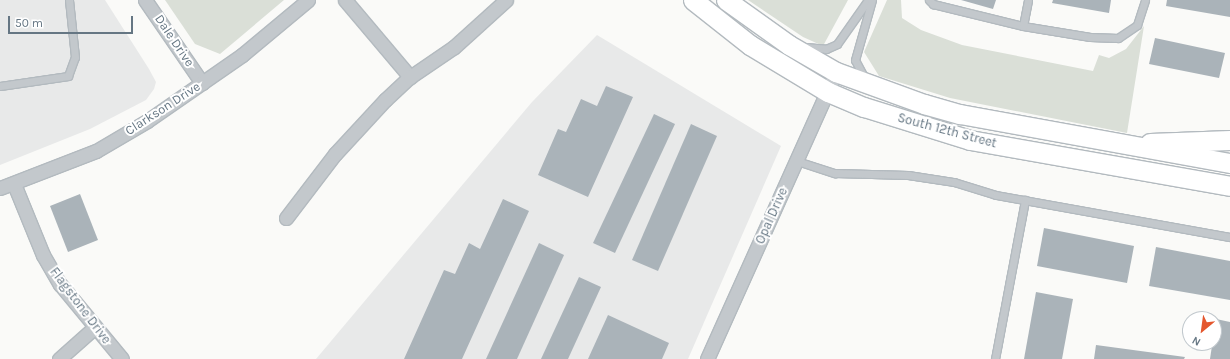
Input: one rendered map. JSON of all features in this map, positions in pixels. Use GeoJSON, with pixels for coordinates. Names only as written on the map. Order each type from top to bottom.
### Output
{"type":"FeatureCollection","features":[{"type":"Feature","properties":{"kind":"main road","name":"South 12th Street"},"geometry":{"type":"LineString","coordinates":[[693,0],[750,45],[828,92],[904,121],[970,140],[1230,186]]}},
{"type":"Feature","properties":{"kind":"main road","name":"South 12th Street"},"geometry":{"type":"LineString","coordinates":[[726,0],[789,45],[836,72],[876,89],[960,114],[1230,163]]}},
{"type":"Feature","properties":{"kind":"main road"},"geometry":{"type":"LineString","coordinates":[[1138,147],[1160,140],[1230,140]]}},
{"type":"Feature","properties":{"kind":"street","name":"Dale Drive"},"geometry":{"type":"LineString","coordinates":[[145,0],[202,83]]}},
{"type":"Feature","properties":{"kind":"street","name":"Clarkson Drive"},"geometry":{"type":"LineString","coordinates":[[0,188],[14,184],[96,151],[202,83],[308,0]]}},
{"type":"Feature","properties":{"kind":"street"},"geometry":{"type":"LineString","coordinates":[[346,0],[410,77]]}},
{"type":"Feature","properties":{"kind":"street"},"geometry":{"type":"LineString","coordinates":[[286,218],[335,154],[410,77],[454,47],[506,0]]}},
{"type":"Feature","properties":{"kind":"street","name":"Opal Drive"},"geometry":{"type":"LineString","coordinates":[[707,359],[836,72]]}},
{"type":"Feature","properties":{"kind":"street","name":"Flagstone Drive"},"geometry":{"type":"LineString","coordinates":[[14,184],[43,255],[95,327],[122,359]]}},
{"type":"Feature","properties":{"kind":"street"},"geometry":{"type":"LineString","coordinates":[[59,359],[95,327]]}},
{"type":"Feature","properties":{"kind":"lane"},"geometry":{"type":"LineString","coordinates":[[0,86],[68,76],[75,57],[69,0]]}},
{"type":"Feature","properties":{"kind":"lane"},"geometry":{"type":"LineString","coordinates":[[789,45],[833,47],[868,0]]}},
{"type":"Feature","properties":{"kind":"lane"},"geometry":{"type":"LineString","coordinates":[[872,0],[855,60],[861,74],[876,89]]}},
{"type":"Feature","properties":{"kind":"lane"},"geometry":{"type":"LineString","coordinates":[[929,0],[933,4],[1023,26],[1090,37],[1118,38],[1137,26],[1145,0]]}},
{"type":"Feature","properties":{"kind":"lane"},"geometry":{"type":"LineString","coordinates":[[1023,26],[1028,0]]}},
{"type":"Feature","properties":{"kind":"lane"},"geometry":{"type":"LineString","coordinates":[[797,161],[835,174],[908,175],[954,182],[1025,200],[1230,237]]}},
{"type":"Feature","properties":{"kind":"lane"},"geometry":{"type":"LineString","coordinates":[[995,359],[1025,200]]}},
{"type":"Feature","properties":{"kind":"shaded area"},"geometry":{"type":"Polygon","coordinates":[[[0,0],[105,0],[149,69],[156,82],[154,89],[146,100],[90,129],[0,165],[0,0]]]}},
{"type":"Feature","properties":{"kind":"shaded area"},"geometry":{"type":"Polygon","coordinates":[[[165,0],[284,0],[220,54],[195,44],[165,0]]]}},
{"type":"Feature","properties":{"kind":"shaded area"},"geometry":{"type":"Polygon","coordinates":[[[748,0],[848,0],[823,46],[803,37],[748,0]]]}},
{"type":"Feature","properties":{"kind":"shaded area"},"geometry":{"type":"Polygon","coordinates":[[[887,0],[901,0],[902,18],[921,30],[962,45],[1093,71],[1099,55],[1109,58],[1126,49],[1144,26],[1127,133],[950,98],[879,76],[864,52],[887,0]]]}},
{"type":"Feature","properties":{"kind":"shaded area"},"geometry":{"type":"Polygon","coordinates":[[[597,35],[781,146],[688,359],[316,359],[532,102],[597,35]]]}},
{"type":"Feature","properties":{"kind":"building"},"geometry":{"type":"Polygon","coordinates":[[[961,0],[996,0],[993,9],[961,0]]]}},
{"type":"Feature","properties":{"kind":"building"},"geometry":{"type":"Polygon","coordinates":[[[1053,0],[1111,0],[1109,13],[1052,3],[1053,0]]]}},
{"type":"Feature","properties":{"kind":"building"},"geometry":{"type":"Polygon","coordinates":[[[1167,0],[1230,0],[1230,17],[1166,6],[1167,0]]]}},
{"type":"Feature","properties":{"kind":"building"},"geometry":{"type":"Polygon","coordinates":[[[1155,38],[1225,53],[1219,78],[1149,64],[1155,38]]]}},
{"type":"Feature","properties":{"kind":"building"},"geometry":{"type":"Polygon","coordinates":[[[606,86],[633,97],[588,197],[538,175],[558,129],[566,132],[581,99],[597,106],[606,86]]]}},
{"type":"Feature","properties":{"kind":"building"},"geometry":{"type":"Polygon","coordinates":[[[654,114],[675,124],[615,253],[593,243],[654,114]]]}},
{"type":"Feature","properties":{"kind":"building"},"geometry":{"type":"Polygon","coordinates":[[[691,124],[717,136],[658,271],[632,260],[691,124]]]}},
{"type":"Feature","properties":{"kind":"building"},"geometry":{"type":"Polygon","coordinates":[[[80,194],[98,240],[68,252],[50,206],[80,194]]]}},
{"type":"Feature","properties":{"kind":"building"},"geometry":{"type":"Polygon","coordinates":[[[503,199],[529,211],[462,359],[404,359],[444,270],[455,274],[469,243],[480,249],[503,199]]]}},
{"type":"Feature","properties":{"kind":"building"},"geometry":{"type":"Polygon","coordinates":[[[1044,228],[1134,246],[1127,283],[1037,266],[1044,228]]]}},
{"type":"Feature","properties":{"kind":"building"},"geometry":{"type":"Polygon","coordinates":[[[539,243],[564,255],[517,359],[486,359],[539,243]]]}},
{"type":"Feature","properties":{"kind":"building"},"geometry":{"type":"Polygon","coordinates":[[[1156,247],[1230,261],[1230,300],[1149,286],[1156,247]]]}},
{"type":"Feature","properties":{"kind":"building"},"geometry":{"type":"Polygon","coordinates":[[[579,277],[601,287],[568,359],[541,359],[579,277]]]}},
{"type":"Feature","properties":{"kind":"building"},"geometry":{"type":"Polygon","coordinates":[[[1036,292],[1073,299],[1062,359],[1024,359],[1036,292]]]}},
{"type":"Feature","properties":{"kind":"building"},"geometry":{"type":"Polygon","coordinates":[[[608,315],[669,343],[662,359],[588,359],[608,315]]]}},
{"type":"Feature","properties":{"kind":"building"},"geometry":{"type":"Polygon","coordinates":[[[1222,320],[1230,322],[1230,359],[1210,359],[1211,351],[1222,351],[1222,320]]]}},
{"type":"Feature","properties":{"kind":"building"},"geometry":{"type":"Polygon","coordinates":[[[1096,345],[1185,357],[1184,359],[1094,359],[1096,345]]]}}]}
